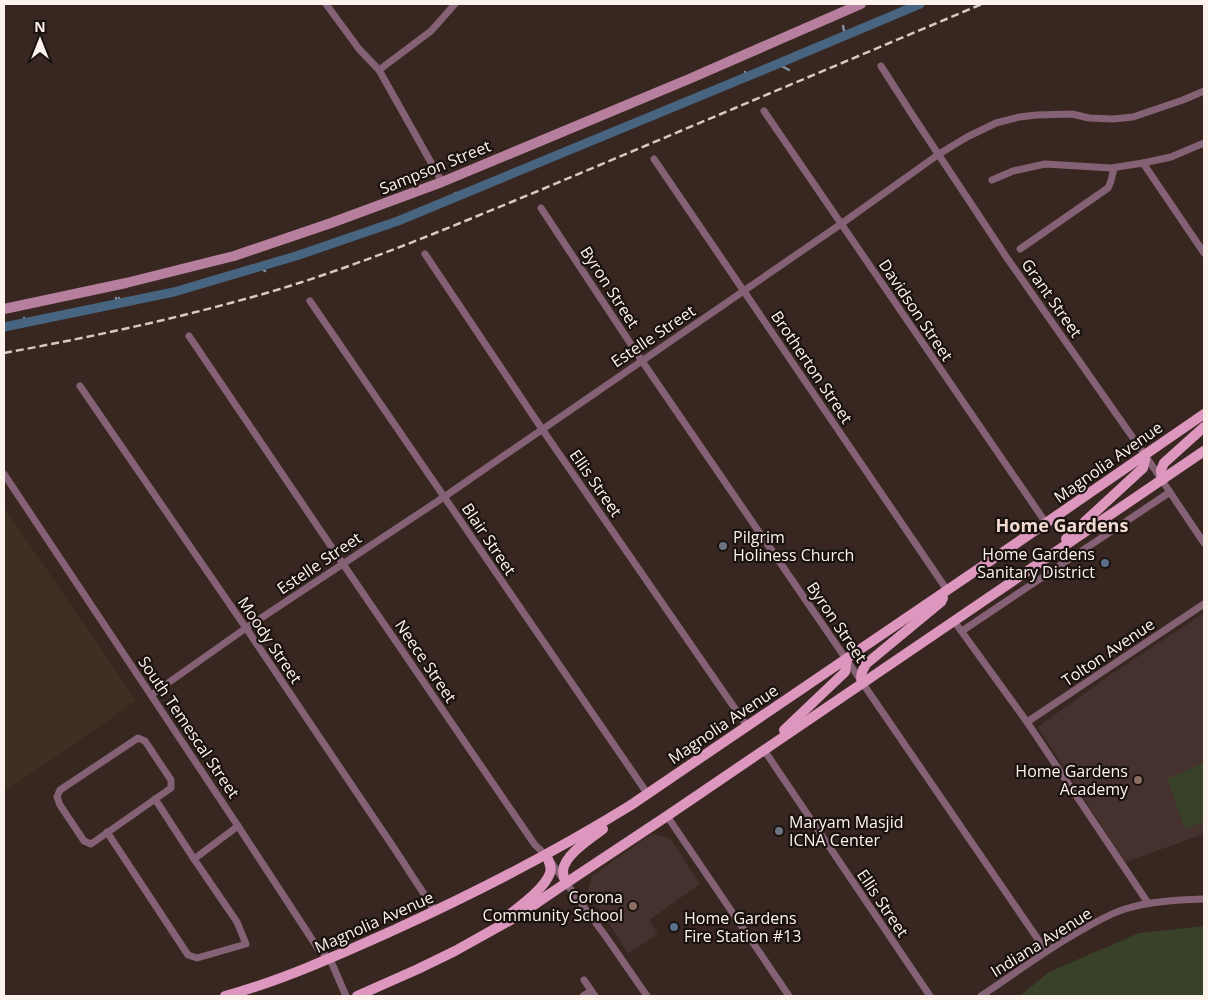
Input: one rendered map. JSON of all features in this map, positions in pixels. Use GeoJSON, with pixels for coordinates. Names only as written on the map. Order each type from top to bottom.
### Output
{"type":"FeatureCollection","features":[{"type":"Feature","properties":{"kind":"main road","name":"Magnolia Avenue"},"geometry":{"type":"LineString","coordinates":[[225,996],[270,982],[330,959],[435,911],[546,855],[602,823],[1046,524],[1204,414]]}},
{"type":"Feature","properties":{"kind":"main road"},"geometry":{"type":"LineString","coordinates":[[1162,480],[1164,463],[1204,427]]}},
{"type":"Feature","properties":{"kind":"main road"},"geometry":{"type":"LineString","coordinates":[[357,996],[455,951],[516,917],[1204,451]]}},
{"type":"Feature","properties":{"kind":"main road"},"geometry":{"type":"LineString","coordinates":[[1041,562],[1143,468],[1144,455]]}},
{"type":"Feature","properties":{"kind":"main road"},"geometry":{"type":"LineString","coordinates":[[862,683],[860,677],[866,664],[941,602],[947,590]]}},
{"type":"Feature","properties":{"kind":"main road"},"geometry":{"type":"LineString","coordinates":[[764,750],[845,672],[846,659]]}},
{"type":"Feature","properties":{"kind":"main road"},"geometry":{"type":"LineString","coordinates":[[566,883],[563,872],[567,861],[582,845],[631,804]]}},
{"type":"Feature","properties":{"kind":"main road"},"geometry":{"type":"LineString","coordinates":[[492,931],[545,882],[551,870],[546,855]]}},
{"type":"Feature","properties":{"kind":"street"},"geometry":{"type":"LineString","coordinates":[[326,4],[359,49],[379,70],[442,182]]}},
{"type":"Feature","properties":{"kind":"street"},"geometry":{"type":"LineString","coordinates":[[379,70],[431,32],[455,4]]}},
{"type":"Feature","properties":{"kind":"street","name":"Sampson Street"},"geometry":{"type":"LineString","coordinates":[[4,309],[126,283],[234,256],[331,223],[442,182],[689,79],[861,4]]}},
{"type":"Feature","properties":{"kind":"street","name":"Grant Street"},"geometry":{"type":"LineString","coordinates":[[881,66],[1007,258],[1162,480],[1204,544]]}},
{"type":"Feature","properties":{"kind":"street","name":"Estelle Street"},"geometry":{"type":"LineString","coordinates":[[151,695],[246,628],[444,497],[966,137],[996,123],[1037,115],[1072,114],[1089,118],[1113,119],[1133,117],[1204,91]]}},
{"type":"Feature","properties":{"kind":"street","name":"Davidson Street"},"geometry":{"type":"LineString","coordinates":[[764,112],[1046,524]]}},
{"type":"Feature","properties":{"kind":"street"},"geometry":{"type":"LineString","coordinates":[[992,180],[1013,171],[1045,164],[1114,168],[1143,163],[1171,157],[1204,143]]}},
{"type":"Feature","properties":{"kind":"street","name":"Brotherton Street"},"geometry":{"type":"LineString","coordinates":[[654,159],[947,590]]}},
{"type":"Feature","properties":{"kind":"street"},"geometry":{"type":"LineString","coordinates":[[1143,163],[1204,253]]}},
{"type":"Feature","properties":{"kind":"street"},"geometry":{"type":"LineString","coordinates":[[1020,249],[1108,188],[1114,168]]}},
{"type":"Feature","properties":{"kind":"street","name":"Byron Street"},"geometry":{"type":"LineString","coordinates":[[541,208],[642,361],[1046,951]]}},
{"type":"Feature","properties":{"kind":"street","name":"Ellis Street"},"geometry":{"type":"LineString","coordinates":[[425,254],[542,429],[747,726]]}},
{"type":"Feature","properties":{"kind":"street","name":"Blair Street"},"geometry":{"type":"LineString","coordinates":[[310,300],[647,793]]}},
{"type":"Feature","properties":{"kind":"street","name":"Neece Street"},"geometry":{"type":"LineString","coordinates":[[190,336],[535,845],[546,855],[647,996]]}},
{"type":"Feature","properties":{"kind":"street","name":"Moody Street"},"geometry":{"type":"LineString","coordinates":[[80,386],[246,628],[435,911]]}},
{"type":"Feature","properties":{"kind":"street","name":"South Temescal Street"},"geometry":{"type":"LineString","coordinates":[[4,474],[319,950],[330,959],[346,996]]}},
{"type":"Feature","properties":{"kind":"street"},"geometry":{"type":"LineString","coordinates":[[962,631],[1170,492]]}},
{"type":"Feature","properties":{"kind":"street","name":"Tolton Avenue"},"geometry":{"type":"LineString","coordinates":[[1027,722],[1204,604]]}},
{"type":"Feature","properties":{"kind":"street"},"geometry":{"type":"LineString","coordinates":[[954,621],[1027,722],[1148,904]]}},
{"type":"Feature","properties":{"kind":"street"},"geometry":{"type":"LineString","coordinates":[[138,738],[145,741],[171,780],[171,788],[155,799],[91,844],[84,841],[56,796],[60,790],[138,738]]}},
{"type":"Feature","properties":{"kind":"street","name":"Ellis Street"},"geometry":{"type":"LineString","coordinates":[[764,750],[930,996]]}},
{"type":"Feature","properties":{"kind":"street"},"geometry":{"type":"LineString","coordinates":[[107,832],[188,956],[197,958],[246,944],[237,922],[155,799]]}},
{"type":"Feature","properties":{"kind":"street"},"geometry":{"type":"LineString","coordinates":[[667,816],[789,996]]}},
{"type":"Feature","properties":{"kind":"street"},"geometry":{"type":"LineString","coordinates":[[194,859],[238,826]]}},
{"type":"Feature","properties":{"kind":"street","name":"Indiana Avenue"},"geometry":{"type":"LineString","coordinates":[[982,996],[1046,951],[1112,914],[1148,904],[1204,899]]}},
{"type":"Feature","properties":{"kind":"street"},"geometry":{"type":"LineString","coordinates":[[582,996],[593,993],[584,980]]}},
{"type":"Feature","properties":{"kind":"shaded area"},"geometry":{"type":"Polygon","coordinates":[[[4,507],[136,701],[4,792],[4,507]]]}},
{"type":"Feature","properties":{"kind":"shaded area","name":"Home Gardens Academy"},"geometry":{"type":"Polygon","coordinates":[[[1204,613],[1204,834],[1125,862],[1038,727],[1113,673],[1204,613]]]}},
{"type":"Feature","properties":{"kind":"shaded area","name":"Corona Community School"},"geometry":{"type":"Polygon","coordinates":[[[651,834],[670,838],[700,884],[649,920],[658,934],[628,953],[588,891],[592,876],[651,834]]]}},
{"type":"Feature","properties":{"kind":"green space"},"geometry":{"type":"Polygon","coordinates":[[[1204,763],[1204,822],[1185,829],[1167,779],[1204,763]]]}},
{"type":"Feature","properties":{"kind":"green space"},"geometry":{"type":"Polygon","coordinates":[[[1204,926],[1204,996],[1020,996],[1049,972],[1139,933],[1204,926]]]}},
{"type":"Feature","properties":{"kind":"waterway"},"geometry":{"type":"LineString","coordinates":[[4,327],[174,292],[296,256],[398,221],[920,4]]}},
{"type":"Feature","properties":{"kind":"waterway"},"geometry":{"type":"LineString","coordinates":[[843,26],[845,35]]}},
{"type":"Feature","properties":{"kind":"waterway"},"geometry":{"type":"LineString","coordinates":[[778,64],[789,70]]}},
{"type":"Feature","properties":{"kind":"waterway"},"geometry":{"type":"LineString","coordinates":[[745,72],[747,77]]}},
{"type":"Feature","properties":{"kind":"waterway"},"geometry":{"type":"LineString","coordinates":[[455,193],[457,197]]}},
{"type":"Feature","properties":{"kind":"waterway"},"geometry":{"type":"LineString","coordinates":[[261,267],[265,271]]}},
{"type":"Feature","properties":{"kind":"waterway"},"geometry":{"type":"LineString","coordinates":[[116,298],[117,303]]}},
{"type":"Feature","properties":{"kind":"waterway"},"geometry":{"type":"LineString","coordinates":[[119,298],[121,303]]}},
{"type":"Feature","properties":{"kind":"waterway"},"geometry":{"type":"LineString","coordinates":[[24,318],[24,323]]}},
{"type":"Feature","properties":{"kind":"railway"},"geometry":{"type":"LineString","coordinates":[[4,353],[177,317],[280,289],[345,267],[538,191],[982,4]]}},
{"type":"Feature","properties":{"kind":"place","name":"Pilgrim Holiness Church"},"geometry":{"type":"Point","coordinates":[723,546]}},
{"type":"Feature","properties":{"kind":"place","name":"Home Gardens Sanitary District"},"geometry":{"type":"Point","coordinates":[1105,563]}},
{"type":"Feature","properties":{"kind":"place","name":"Home Gardens Academy"},"geometry":{"type":"Point","coordinates":[1138,780]}},
{"type":"Feature","properties":{"kind":"place","name":"Maryam Masjid ICNA Center"},"geometry":{"type":"Point","coordinates":[779,831]}},
{"type":"Feature","properties":{"kind":"place","name":"Corona Community School"},"geometry":{"type":"Point","coordinates":[633,906]}},
{"type":"Feature","properties":{"kind":"place","name":"Home Gardens Fire Station #13"},"geometry":{"type":"Point","coordinates":[674,927]}},
{"type":"Feature","properties":{"kind":"district","name":"Home Gardens"},"geometry":{"type":"Point","coordinates":[1062,525]}}]}
